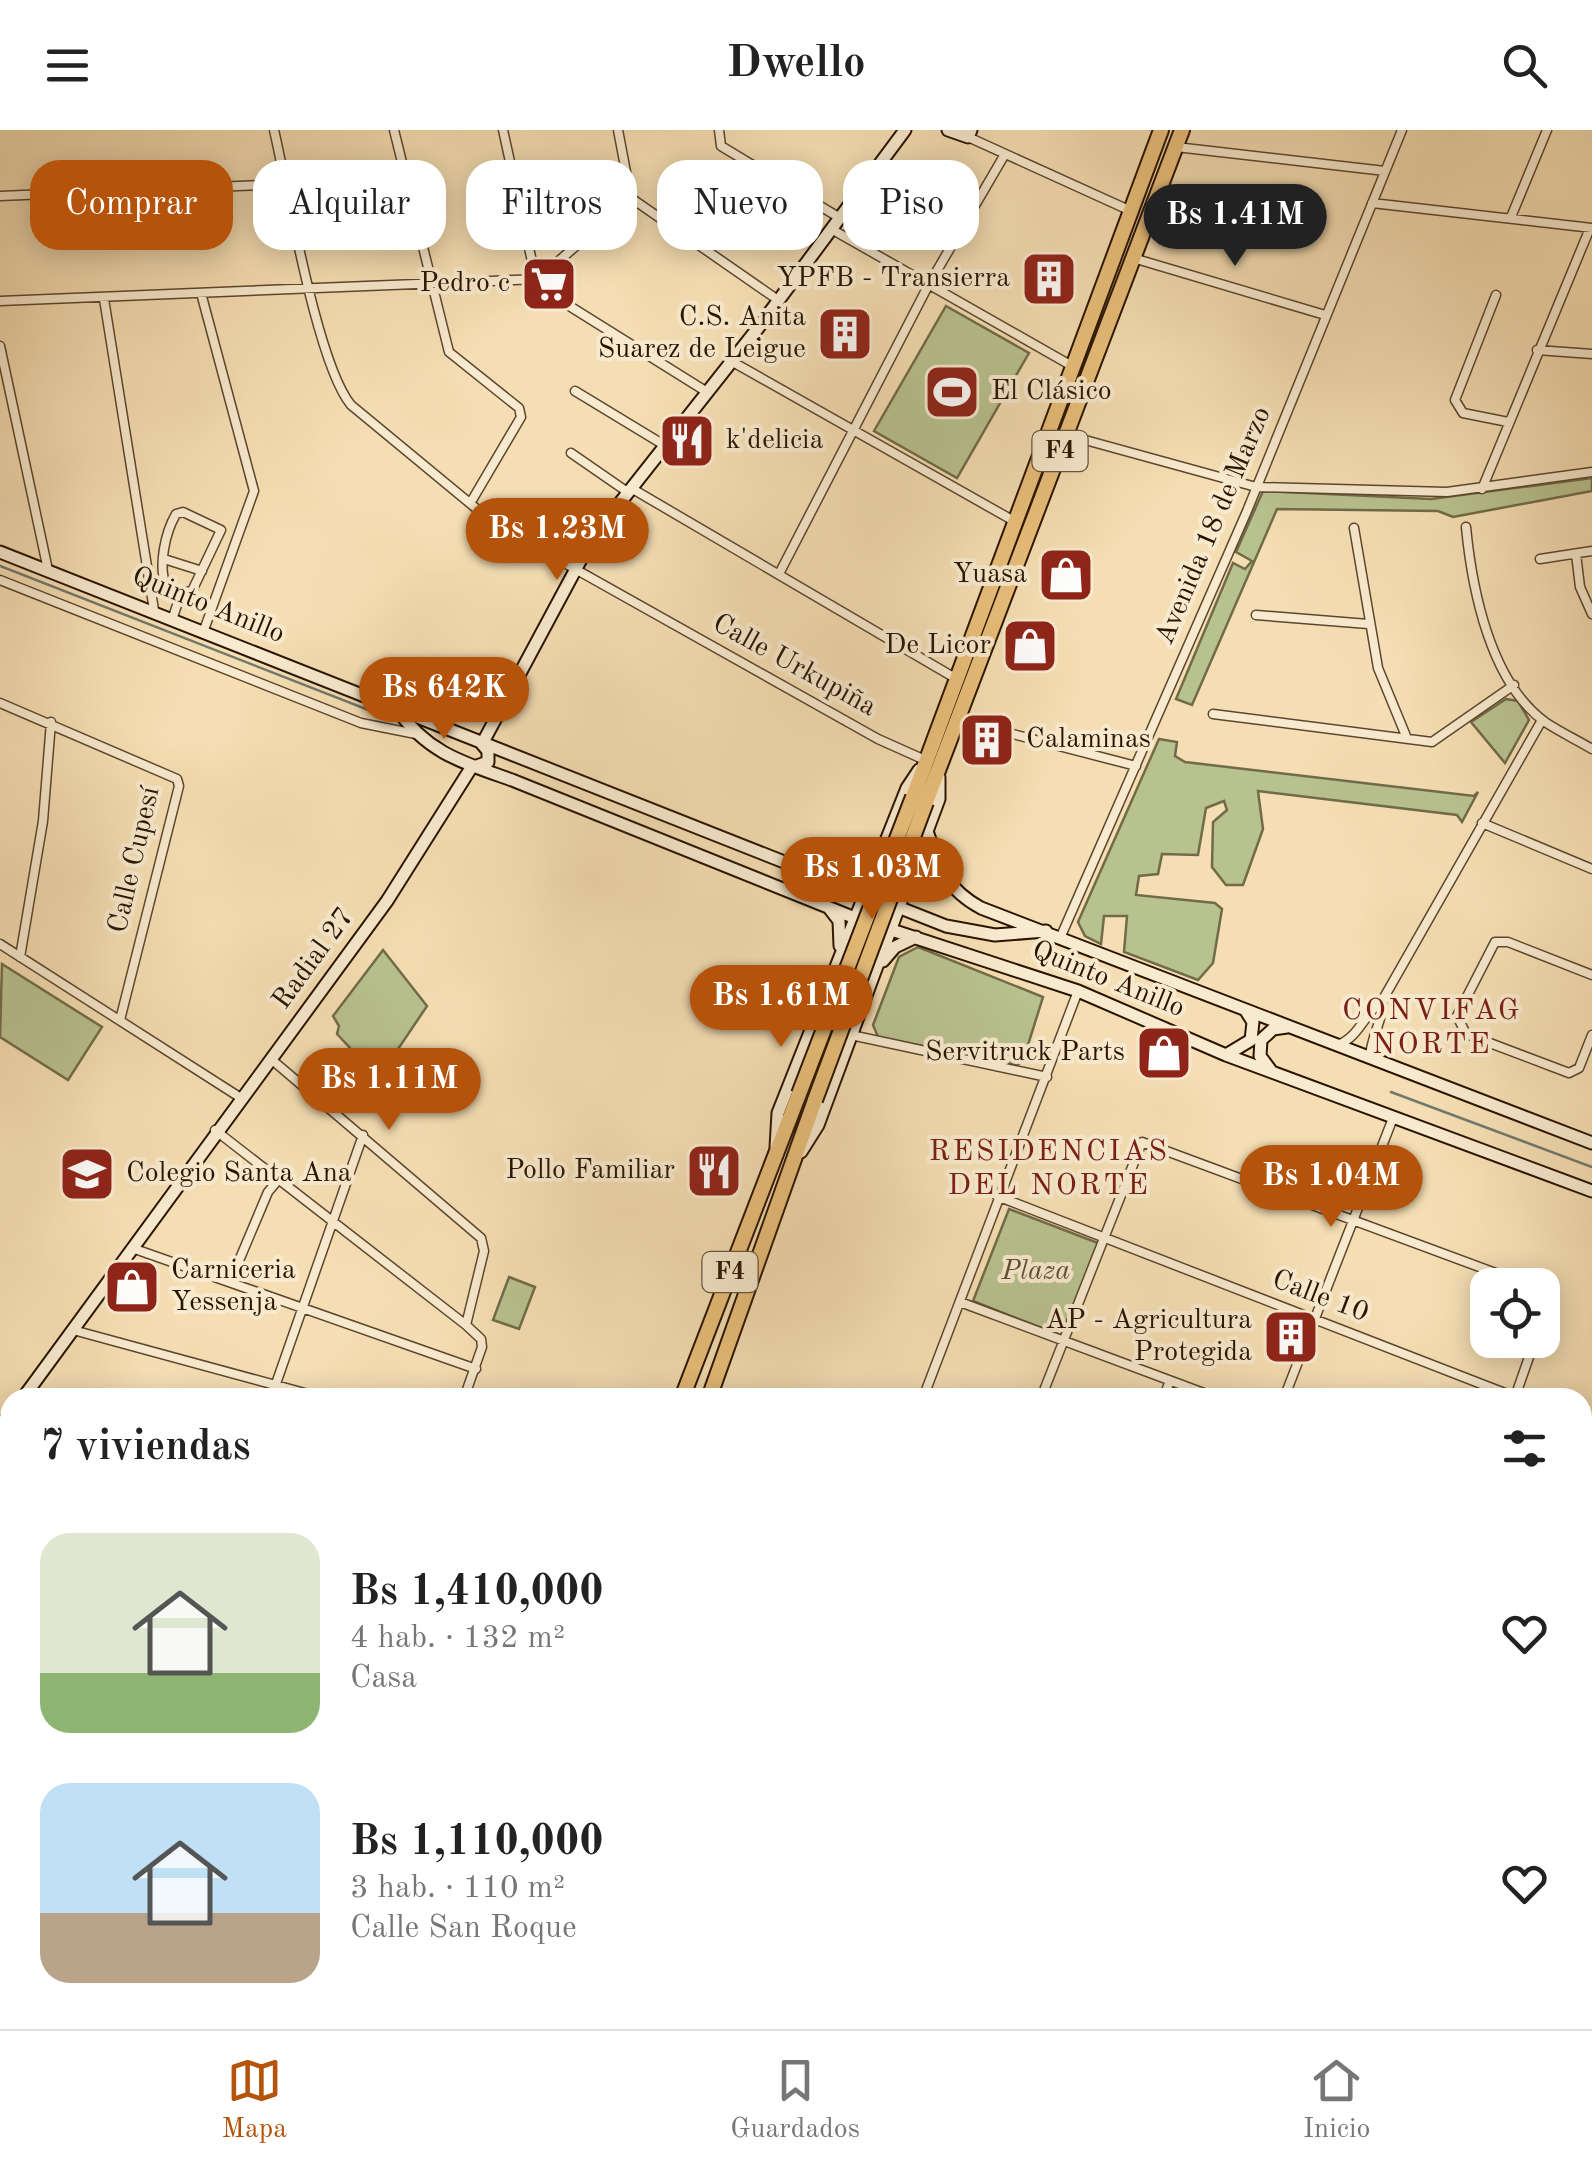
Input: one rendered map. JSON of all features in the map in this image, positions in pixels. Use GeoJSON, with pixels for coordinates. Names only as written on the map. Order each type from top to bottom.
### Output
{"type":"FeatureCollection","features":[{"type":"Feature","properties":{"kind":"highway","name":"F4"},"geometry":{"type":"LineString","coordinates":[[713,1388],[799,1156],[919,800],[923,763],[1161,130]]}},
{"type":"Feature","properties":{"kind":"highway","name":"F4"},"geometry":{"type":"LineString","coordinates":[[686,1388],[776,1147],[919,800],[939,772],[1182,130]]}},
{"type":"Feature","properties":{"kind":"street","name":"Calle Urkupiña"},"geometry":{"type":"LineString","coordinates":[[274,130],[281,160]]}},
{"type":"Feature","properties":{"kind":"street"},"geometry":{"type":"LineString","coordinates":[[394,130],[449,352],[520,408],[520,418],[471,502]]}},
{"type":"Feature","properties":{"kind":"street"},"geometry":{"type":"LineString","coordinates":[[503,130],[538,278],[546,292],[707,392]]}},
{"type":"Feature","properties":{"kind":"street"},"geometry":{"type":"LineString","coordinates":[[618,130],[624,160]]}},
{"type":"Feature","properties":{"kind":"street"},"geometry":{"type":"LineString","coordinates":[[719,130],[721,146],[840,218]]}},
{"type":"Feature","properties":{"kind":"street"},"geometry":{"type":"LineString","coordinates":[[471,768],[463,761],[464,750],[471,744],[482,744],[573,570],[628,489],[731,361],[905,130]]}},
{"type":"Feature","properties":{"kind":"street"},"geometry":{"type":"LineString","coordinates":[[950,130],[970,134],[1005,154],[1131,210]]}},
{"type":"Feature","properties":{"kind":"street","name":"Avenida 18 de Marzo"},"geometry":{"type":"LineString","coordinates":[[1061,936],[1256,487],[1402,130]]}},
{"type":"Feature","properties":{"kind":"street"},"geometry":{"type":"LineString","coordinates":[[1511,217],[1546,130]]}},
{"type":"Feature","properties":{"kind":"street"},"geometry":{"type":"LineString","coordinates":[[1175,146],[1385,172]]}},
{"type":"Feature","properties":{"kind":"street"},"geometry":{"type":"LineString","coordinates":[[780,572],[928,286],[1005,154]]}},
{"type":"Feature","properties":{"kind":"street"},"geometry":{"type":"LineString","coordinates":[[0,196],[253,185]]}},
{"type":"Feature","properties":{"kind":"street"},"geometry":{"type":"LineString","coordinates":[[637,202],[778,300]]}},
{"type":"Feature","properties":{"kind":"street"},"geometry":{"type":"LineString","coordinates":[[1372,204],[1591,228],[1482,488]]}},
{"type":"Feature","properties":{"kind":"street"},"geometry":{"type":"LineString","coordinates":[[832,230],[1072,366]]}},
{"type":"Feature","properties":{"kind":"street","name":"Calle Urkupiña"},"geometry":{"type":"LineString","coordinates":[[303,250],[342,393],[380,432],[495,524],[923,763]]}},
{"type":"Feature","properties":{"kind":"street"},"geometry":{"type":"LineString","coordinates":[[0,302],[538,278],[571,250]]}},
{"type":"Feature","properties":{"kind":"street"},"geometry":{"type":"LineString","coordinates":[[1133,258],[1326,315]]}},
{"type":"Feature","properties":{"kind":"street"},"geometry":{"type":"LineString","coordinates":[[201,293],[254,491],[204,630]]}},
{"type":"Feature","properties":{"kind":"street"},"geometry":{"type":"LineString","coordinates":[[1496,294],[1455,400],[1462,413],[1508,422]]}},
{"type":"Feature","properties":{"kind":"street"},"geometry":{"type":"LineString","coordinates":[[104,298],[154,610]]}},
{"type":"Feature","properties":{"kind":"street"},"geometry":{"type":"LineString","coordinates":[[0,346],[48,570]]}},
{"type":"Feature","properties":{"kind":"street"},"geometry":{"type":"LineString","coordinates":[[1538,350],[1592,354]]}},
{"type":"Feature","properties":{"kind":"street"},"geometry":{"type":"LineString","coordinates":[[731,361],[1014,521]]}},
{"type":"Feature","properties":{"kind":"street"},"geometry":{"type":"LineString","coordinates":[[575,391],[664,445]]}},
{"type":"Feature","properties":{"kind":"street"},"geometry":{"type":"LineString","coordinates":[[1066,434],[1256,487],[1407,493],[1482,488],[1592,472]]}},
{"type":"Feature","properties":{"kind":"street"},"geometry":{"type":"LineString","coordinates":[[572,453],[955,678]]}},
{"type":"Feature","properties":{"kind":"street"},"geometry":{"type":"LineString","coordinates":[[183,512],[220,527],[192,591],[181,593],[163,583],[164,559],[172,518],[183,512]]}},
{"type":"Feature","properties":{"kind":"street"},"geometry":{"type":"LineString","coordinates":[[1466,526],[1480,615],[1514,685],[1542,720],[1592,749]]}},
{"type":"Feature","properties":{"kind":"street"},"geometry":{"type":"LineString","coordinates":[[1354,528],[1378,668],[1406,736]]}},
{"type":"Feature","properties":{"kind":"street"},"geometry":{"type":"LineString","coordinates":[[1540,558],[1592,550]]}},
{"type":"Feature","properties":{"kind":"street","name":"Quinto Anillo"},"geometry":{"type":"LineString","coordinates":[[0,552],[966,932],[995,935],[1046,931],[1061,936],[1592,1143]]}},
{"type":"Feature","properties":{"kind":"street"},"geometry":{"type":"LineString","coordinates":[[1576,554],[1580,587],[1592,614]]}},
{"type":"Feature","properties":{"kind":"street"},"geometry":{"type":"LineString","coordinates":[[164,559],[202,571]]}},
{"type":"Feature","properties":{"kind":"street"},"geometry":{"type":"LineString","coordinates":[[0,580],[94,613],[327,710],[392,732],[416,734]]}},
{"type":"Feature","properties":{"kind":"street"},"geometry":{"type":"LineString","coordinates":[[173,617],[181,593]]}},
{"type":"Feature","properties":{"kind":"street"},"geometry":{"type":"LineString","coordinates":[[1256,615],[1368,624]]}},
{"type":"Feature","properties":{"kind":"street"},"geometry":{"type":"LineString","coordinates":[[1213,714],[1432,742],[1444,738],[1514,685]]}},
{"type":"Feature","properties":{"kind":"street","name":"Calle Cupesí"},"geometry":{"type":"LineString","coordinates":[[0,703],[172,776],[179,786],[120,1020]]}},
{"type":"Feature","properties":{"kind":"street","name":"Quinto Anillo"},"geometry":{"type":"LineString","coordinates":[[396,708],[416,734],[471,768],[512,780],[856,918],[1078,992],[1226,1056],[1592,1191]]}},
{"type":"Feature","properties":{"kind":"street"},"geometry":{"type":"LineString","coordinates":[[959,720],[1136,766]]}},
{"type":"Feature","properties":{"kind":"street"},"geometry":{"type":"LineString","coordinates":[[1338,1044],[1354,1036],[1370,1010],[1382,1001],[1542,720]]}},
{"type":"Feature","properties":{"kind":"street"},"geometry":{"type":"LineString","coordinates":[[20,957],[43,821],[51,722]]}},
{"type":"Feature","properties":{"kind":"street","name":"Radial 27"},"geometry":{"type":"LineString","coordinates":[[30,1388],[215,1130],[388,902],[471,768],[488,762],[488,752],[482,744]]}},
{"type":"Feature","properties":{"kind":"street"},"geometry":{"type":"LineString","coordinates":[[776,1147],[778,1113],[907,788],[923,763]]}},
{"type":"Feature","properties":{"kind":"street"},"geometry":{"type":"LineString","coordinates":[[799,1156],[818,1125],[899,907],[938,799],[939,772]]}},
{"type":"Feature","properties":{"kind":"street"},"geometry":{"type":"LineString","coordinates":[[1482,823],[1592,869]]}},
{"type":"Feature","properties":{"kind":"street"},"geometry":{"type":"LineString","coordinates":[[926,831],[950,888],[981,908],[1046,931]]}},
{"type":"Feature","properties":{"kind":"street"},"geometry":{"type":"LineString","coordinates":[[836,882],[855,880],[877,863]]}},
{"type":"Feature","properties":{"kind":"street"},"geometry":{"type":"LineString","coordinates":[[877,863],[878,890],[884,894],[891,894],[910,874]]}},
{"type":"Feature","properties":{"kind":"street"},"geometry":{"type":"LineString","coordinates":[[828,906],[840,926],[837,965]]}},
{"type":"Feature","properties":{"kind":"street"},"geometry":{"type":"LineString","coordinates":[[872,977],[895,946],[918,936]]}},
{"type":"Feature","properties":{"kind":"street"},"geometry":{"type":"LineString","coordinates":[[837,965],[852,945],[866,942],[874,953],[872,977]]}},
{"type":"Feature","properties":{"kind":"street"},"geometry":{"type":"LineString","coordinates":[[1591,973],[1508,942],[1495,942],[1456,1016],[1466,1034],[1569,1074],[1579,1068],[1592,1035]]}},
{"type":"Feature","properties":{"kind":"street"},"geometry":{"type":"LineString","coordinates":[[0,944],[241,1098]]}},
{"type":"Feature","properties":{"kind":"street"},"geometry":{"type":"LineString","coordinates":[[928,1388],[997,1196],[1078,992]]}},
{"type":"Feature","properties":{"kind":"street"},"geometry":{"type":"LineString","coordinates":[[1370,1057],[1370,1038],[1383,1017],[1382,1001]]}},
{"type":"Feature","properties":{"kind":"street"},"geometry":{"type":"LineString","coordinates":[[1226,1056],[1251,1040],[1253,1022],[1243,1008]]}},
{"type":"Feature","properties":{"kind":"street"},"geometry":{"type":"LineString","coordinates":[[1274,1073],[1260,1056],[1261,1040],[1273,1029],[1291,1027]]}},
{"type":"Feature","properties":{"kind":"street"},"geometry":{"type":"LineString","coordinates":[[851,1035],[1047,1077]]}},
{"type":"Feature","properties":{"kind":"street"},"geometry":{"type":"LineString","coordinates":[[271,1059],[481,1238],[484,1251],[466,1325]]}},
{"type":"Feature","properties":{"kind":"street"},"geometry":{"type":"LineString","coordinates":[[1288,1388],[1393,1118]]}},
{"type":"Feature","properties":{"kind":"street"},"geometry":{"type":"LineString","coordinates":[[215,1130],[466,1325],[482,1344],[468,1388]]}},
{"type":"Feature","properties":{"kind":"street"},"geometry":{"type":"LineString","coordinates":[[275,1388],[363,1135]]}},
{"type":"Feature","properties":{"kind":"street"},"geometry":{"type":"LineString","coordinates":[[1044,1388],[1138,1146],[1148,1141],[1484,1268]]}},
{"type":"Feature","properties":{"kind":"street"},"geometry":{"type":"LineString","coordinates":[[230,1282],[268,1192],[278,1179]]}},
{"type":"Feature","properties":{"kind":"street","name":"Calle 10"},"geometry":{"type":"LineString","coordinates":[[997,1196],[1492,1388]]}},
{"type":"Feature","properties":{"kind":"street"},"geometry":{"type":"LineString","coordinates":[[132,1248],[476,1368]]}},
{"type":"Feature","properties":{"kind":"street"},"geometry":{"type":"LineString","coordinates":[[960,1302],[1191,1388]]}},
{"type":"Feature","properties":{"kind":"street"},"geometry":{"type":"LineString","coordinates":[[73,1330],[287,1388]]}},
{"type":"Feature","properties":{"kind":"street"},"geometry":{"type":"LineString","coordinates":[[1518,1388],[1529,1358]]}},
{"type":"Feature","properties":{"kind":"street"},"geometry":{"type":"LineString","coordinates":[[1167,1388],[1170,1380]]}},
{"type":"Feature","properties":{"kind":"green space","name":"El Clásico"},"geometry":{"type":"Polygon","coordinates":[[[946,306],[1029,353],[957,478],[874,431],[946,306]]]}},
{"type":"Feature","properties":{"kind":"green space"},"geometry":{"type":"Polygon","coordinates":[[[1592,478],[1592,491],[1453,517],[1438,511],[1277,509],[1192,705],[1176,699],[1233,563],[1245,569],[1252,561],[1236,552],[1263,491],[1431,499],[1592,478]]]}},
{"type":"Feature","properties":{"kind":"green space"},"geometry":{"type":"Polygon","coordinates":[[[1506,699],[1518,701],[1529,720],[1505,763],[1471,722],[1506,699]]]}},
{"type":"Feature","properties":{"kind":"green space"},"geometry":{"type":"Polygon","coordinates":[[[1159,739],[1177,742],[1175,756],[1185,762],[1474,796],[1478,792],[1462,822],[1457,815],[1258,791],[1263,829],[1243,885],[1226,885],[1212,867],[1213,822],[1227,810],[1224,801],[1206,808],[1198,855],[1162,854],[1158,874],[1139,876],[1136,895],[1215,903],[1222,909],[1213,963],[1198,980],[1124,952],[1127,916],[1104,916],[1101,944],[1085,936],[1078,922],[1159,739]]]}},
{"type":"Feature","properties":{"kind":"green space"},"geometry":{"type":"Polygon","coordinates":[[[918,947],[1043,997],[1023,1061],[1017,1065],[878,1037],[873,1025],[899,957],[918,947]]]}},
{"type":"Feature","properties":{"kind":"green space"},"geometry":{"type":"Polygon","coordinates":[[[383,950],[427,1006],[386,1067],[374,1061],[367,1066],[337,1034],[339,1026],[333,1016],[383,950]]]}},
{"type":"Feature","properties":{"kind":"green space"},"geometry":{"type":"Polygon","coordinates":[[[2,964],[102,1027],[68,1080],[0,1037],[2,964]]]}},
{"type":"Feature","properties":{"kind":"green space","name":"Plaza"},"geometry":{"type":"Polygon","coordinates":[[[1009,1209],[1098,1243],[1064,1330],[1051,1332],[973,1301],[1009,1209]]]}},
{"type":"Feature","properties":{"kind":"green space"},"geometry":{"type":"Polygon","coordinates":[[[509,1277],[535,1287],[519,1329],[493,1320],[509,1277]]]}},
{"type":"Feature","properties":{"kind":"waterway"},"geometry":{"type":"LineString","coordinates":[[0,566],[389,718]]}},
{"type":"Feature","properties":{"kind":"waterway"},"geometry":{"type":"LineString","coordinates":[[1391,1092],[1592,1167]]}},
{"type":"Feature","properties":{"kind":"place","name":"YPFB - Transierra"},"geometry":{"type":"Point","coordinates":[1049,279]}},
{"type":"Feature","properties":{"kind":"place","name":"Pedro c"},"geometry":{"type":"Point","coordinates":[549,284]}},
{"type":"Feature","properties":{"kind":"place","name":"C.S. Anita Suarez de Leigue"},"geometry":{"type":"Point","coordinates":[845,334]}},
{"type":"Feature","properties":{"kind":"place","name":"El Clásico"},"geometry":{"type":"Point","coordinates":[952,392]}},
{"type":"Feature","properties":{"kind":"place","name":"k'delicia"},"geometry":{"type":"Point","coordinates":[687,441]}},
{"type":"Feature","properties":{"kind":"place","name":"Yuasa"},"geometry":{"type":"Point","coordinates":[1066,575]}},
{"type":"Feature","properties":{"kind":"place","name":"De Licor"},"geometry":{"type":"Point","coordinates":[1030,646]}},
{"type":"Feature","properties":{"kind":"place","name":"Calaminas"},"geometry":{"type":"Point","coordinates":[987,740]}},
{"type":"Feature","properties":{"kind":"place","name":"Servitruck Parts"},"geometry":{"type":"Point","coordinates":[1164,1053]}},
{"type":"Feature","properties":{"kind":"place","name":"Pollo Familiar"},"geometry":{"type":"Point","coordinates":[714,1171]}},
{"type":"Feature","properties":{"kind":"place","name":"Colegio Santa Ana"},"geometry":{"type":"Point","coordinates":[87,1174]}},
{"type":"Feature","properties":{"kind":"place","name":"Carniceria Yessenja"},"geometry":{"type":"Point","coordinates":[132,1287]}},
{"type":"Feature","properties":{"kind":"place","name":"AP - Agricultura Protegida"},"geometry":{"type":"Point","coordinates":[1291,1337]}},
{"type":"Feature","properties":{"kind":"district","name":"CONVIFAG NORTE"},"geometry":{"type":"Point","coordinates":[1432,1028]}},
{"type":"Feature","properties":{"kind":"district","name":"RESIDENCIAS DEL NORTE"},"geometry":{"type":"Point","coordinates":[1049,1169]}}]}
